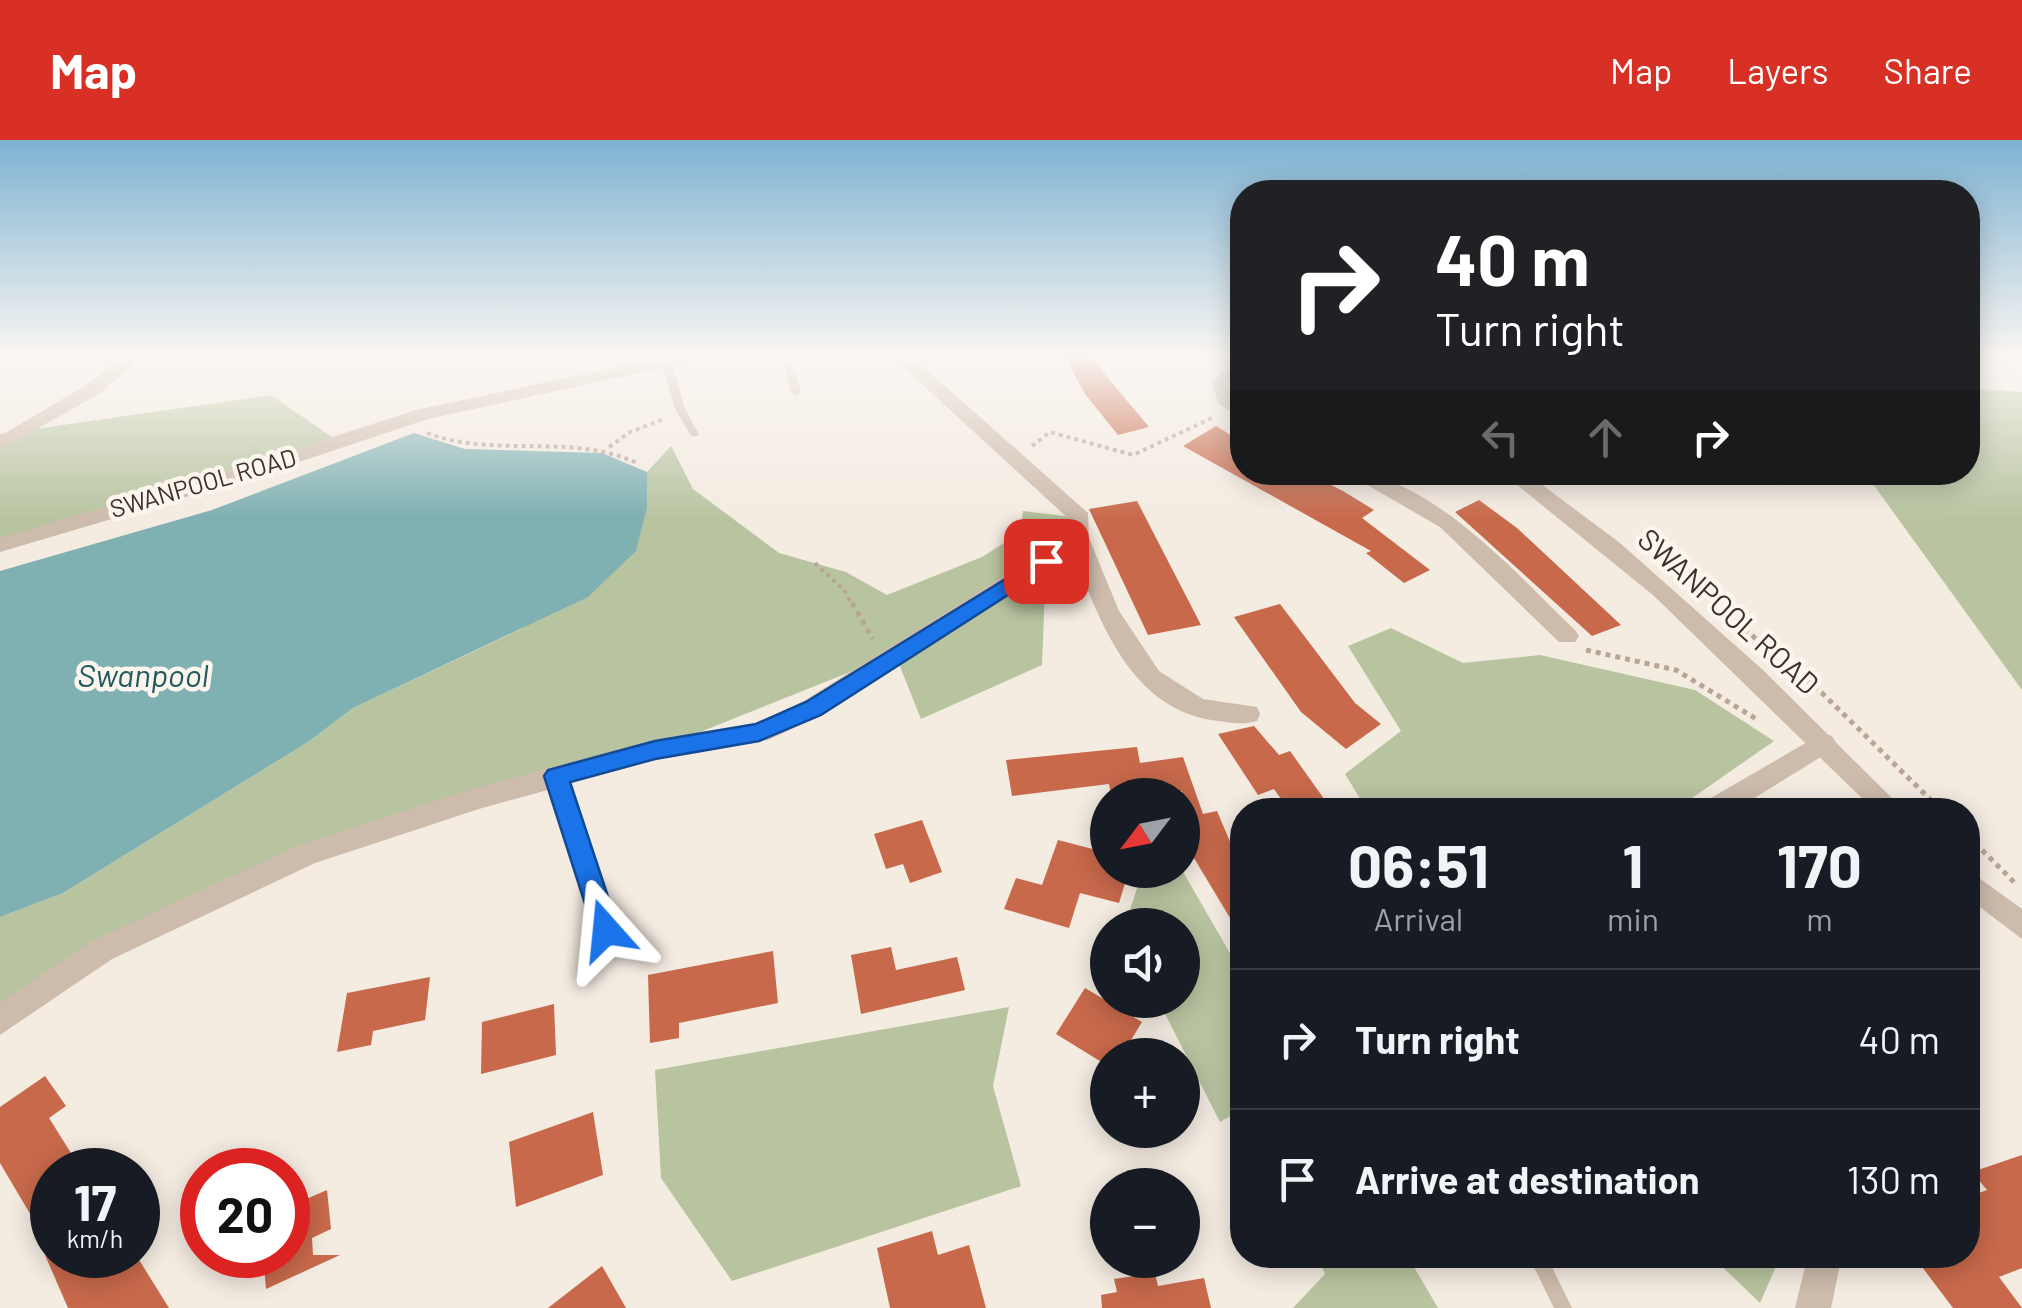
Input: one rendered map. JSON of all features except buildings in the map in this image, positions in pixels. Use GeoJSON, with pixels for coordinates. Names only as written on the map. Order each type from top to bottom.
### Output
{"type":"FeatureCollection","features":[{"type":"Feature","properties":{"kind":"street"},"geometry":{"type":"LineString","coordinates":[[0,444],[59,410]]}},
{"type":"Feature","properties":{"kind":"street","name":"SWANPOOL ROAD"},"geometry":{"type":"LineString","coordinates":[[0,545],[450,410]]}},
{"type":"Feature","properties":{"kind":"street"},"geometry":{"type":"LineString","coordinates":[[959,410],[1081,518],[1078,538],[1124,646],[1162,689],[1196,708],[1248,714]]}},
{"type":"Feature","properties":{"kind":"street"},"geometry":{"type":"LineString","coordinates":[[1379,485],[1448,522],[1567,636]]}},
{"type":"Feature","properties":{"kind":"street","name":"SWANPOOL ROAD"},"geometry":{"type":"LineString","coordinates":[[1530,485],[1564,508],[1749,671],[1879,798]]}},
{"type":"Feature","properties":{"kind":"street"},"geometry":{"type":"LineString","coordinates":[[0,1021],[102,950],[307,854],[556,776],[655,750],[759,732],[814,708],[1078,538]]}},
{"type":"Feature","properties":{"kind":"street"},"geometry":{"type":"LineString","coordinates":[[1733,798],[1822,743]]}},
{"type":"Feature","properties":{"kind":"street"},"geometry":{"type":"LineString","coordinates":[[1980,892],[2022,926]]}},
{"type":"Feature","properties":{"kind":"street"},"geometry":{"type":"LineString","coordinates":[[1813,1308],[1822,1268]]}},
{"type":"Feature","properties":{"kind":"lane"},"geometry":{"type":"LineString","coordinates":[[680,410],[694,434]]}},
{"type":"Feature","properties":{"kind":"lane"},"geometry":{"type":"LineString","coordinates":[[556,776],[606,930]]}},
{"type":"Feature","properties":{"kind":"lane"},"geometry":{"type":"LineString","coordinates":[[1543,1268],[1563,1308]]}},
{"type":"Feature","properties":{"kind":"path"},"geometry":{"type":"LineString","coordinates":[[1014,459],[1050,432],[1133,455],[1230,414]]}},
{"type":"Feature","properties":{"kind":"path"},"geometry":{"type":"LineString","coordinates":[[609,447],[630,432],[669,418]]}},
{"type":"Feature","properties":{"kind":"path"},"geometry":{"type":"LineString","coordinates":[[408,419],[438,438],[464,445],[609,447],[638,462]]}},
{"type":"Feature","properties":{"kind":"path"},"geometry":{"type":"LineString","coordinates":[[814,563],[844,590],[885,659]]}},
{"type":"Feature","properties":{"kind":"path"},"geometry":{"type":"LineString","coordinates":[[1591,650],[1676,670],[1722,696]]}},
{"type":"Feature","properties":{"kind":"path"},"geometry":{"type":"LineString","coordinates":[[1980,848],[2022,888]]}},
{"type":"Feature","properties":{"kind":"green space"},"geometry":{"type":"Polygon","coordinates":[[[170,410],[292,410],[339,442],[0,545],[0,434],[170,410]]]}},
{"type":"Feature","properties":{"kind":"green space"},"geometry":{"type":"Polygon","coordinates":[[[1980,410],[2022,410],[2022,690],[1874,485],[1980,485],[1980,410]]]}},
{"type":"Feature","properties":{"kind":"green space"},"geometry":{"type":"Polygon","coordinates":[[[671,446],[693,489],[779,553],[846,572],[887,595],[982,557],[1020,533],[1023,511],[1081,518],[1078,538],[1046,561],[1042,665],[921,719],[895,654],[655,750],[307,854],[102,950],[0,1021],[0,917],[63,893],[308,742],[353,708],[521,629],[647,507],[647,472],[671,446]]]}},
{"type":"Feature","properties":{"kind":"green space"},"geometry":{"type":"Polygon","coordinates":[[[1391,628],[1463,663],[1540,655],[1695,690],[1774,741],[1692,798],[1360,798],[1345,774],[1401,731],[1348,646],[1391,628]]]}},
{"type":"Feature","properties":{"kind":"green space"},"geometry":{"type":"Polygon","coordinates":[[[1137,888],[1192,888],[1230,953],[1230,1116],[1220,1122],[1200,1083],[1200,1038],[1177,1038],[1167,1018],[1200,1018],[1200,908],[1131,908],[1137,888]]]}},
{"type":"Feature","properties":{"kind":"green space"},"geometry":{"type":"Polygon","coordinates":[[[1009,1007],[993,1086],[1021,1186],[732,1281],[661,1178],[655,1070],[1009,1007]]]}},
{"type":"Feature","properties":{"kind":"green space"},"geometry":{"type":"Polygon","coordinates":[[[1322,1268],[1415,1268],[1438,1308],[1293,1308],[1325,1274],[1322,1268]]]}},
{"type":"Feature","properties":{"kind":"green space"},"geometry":{"type":"Polygon","coordinates":[[[1724,1268],[1775,1268],[1760,1303],[1724,1268]]]}},
{"type":"Feature","properties":{"kind":"water","name":"Swanpool"},"geometry":{"type":"Polygon","coordinates":[[[414,433],[465,449],[602,453],[647,472],[647,507],[636,551],[588,597],[353,708],[308,742],[63,893],[0,917],[0,571],[212,510],[414,433]]]}},
{"type":"Feature","properties":{"kind":"route"},"geometry":{"type":"LineString","coordinates":[[606,930],[556,776],[655,750],[759,732],[814,708],[885,659],[1046,561]]}}]}
